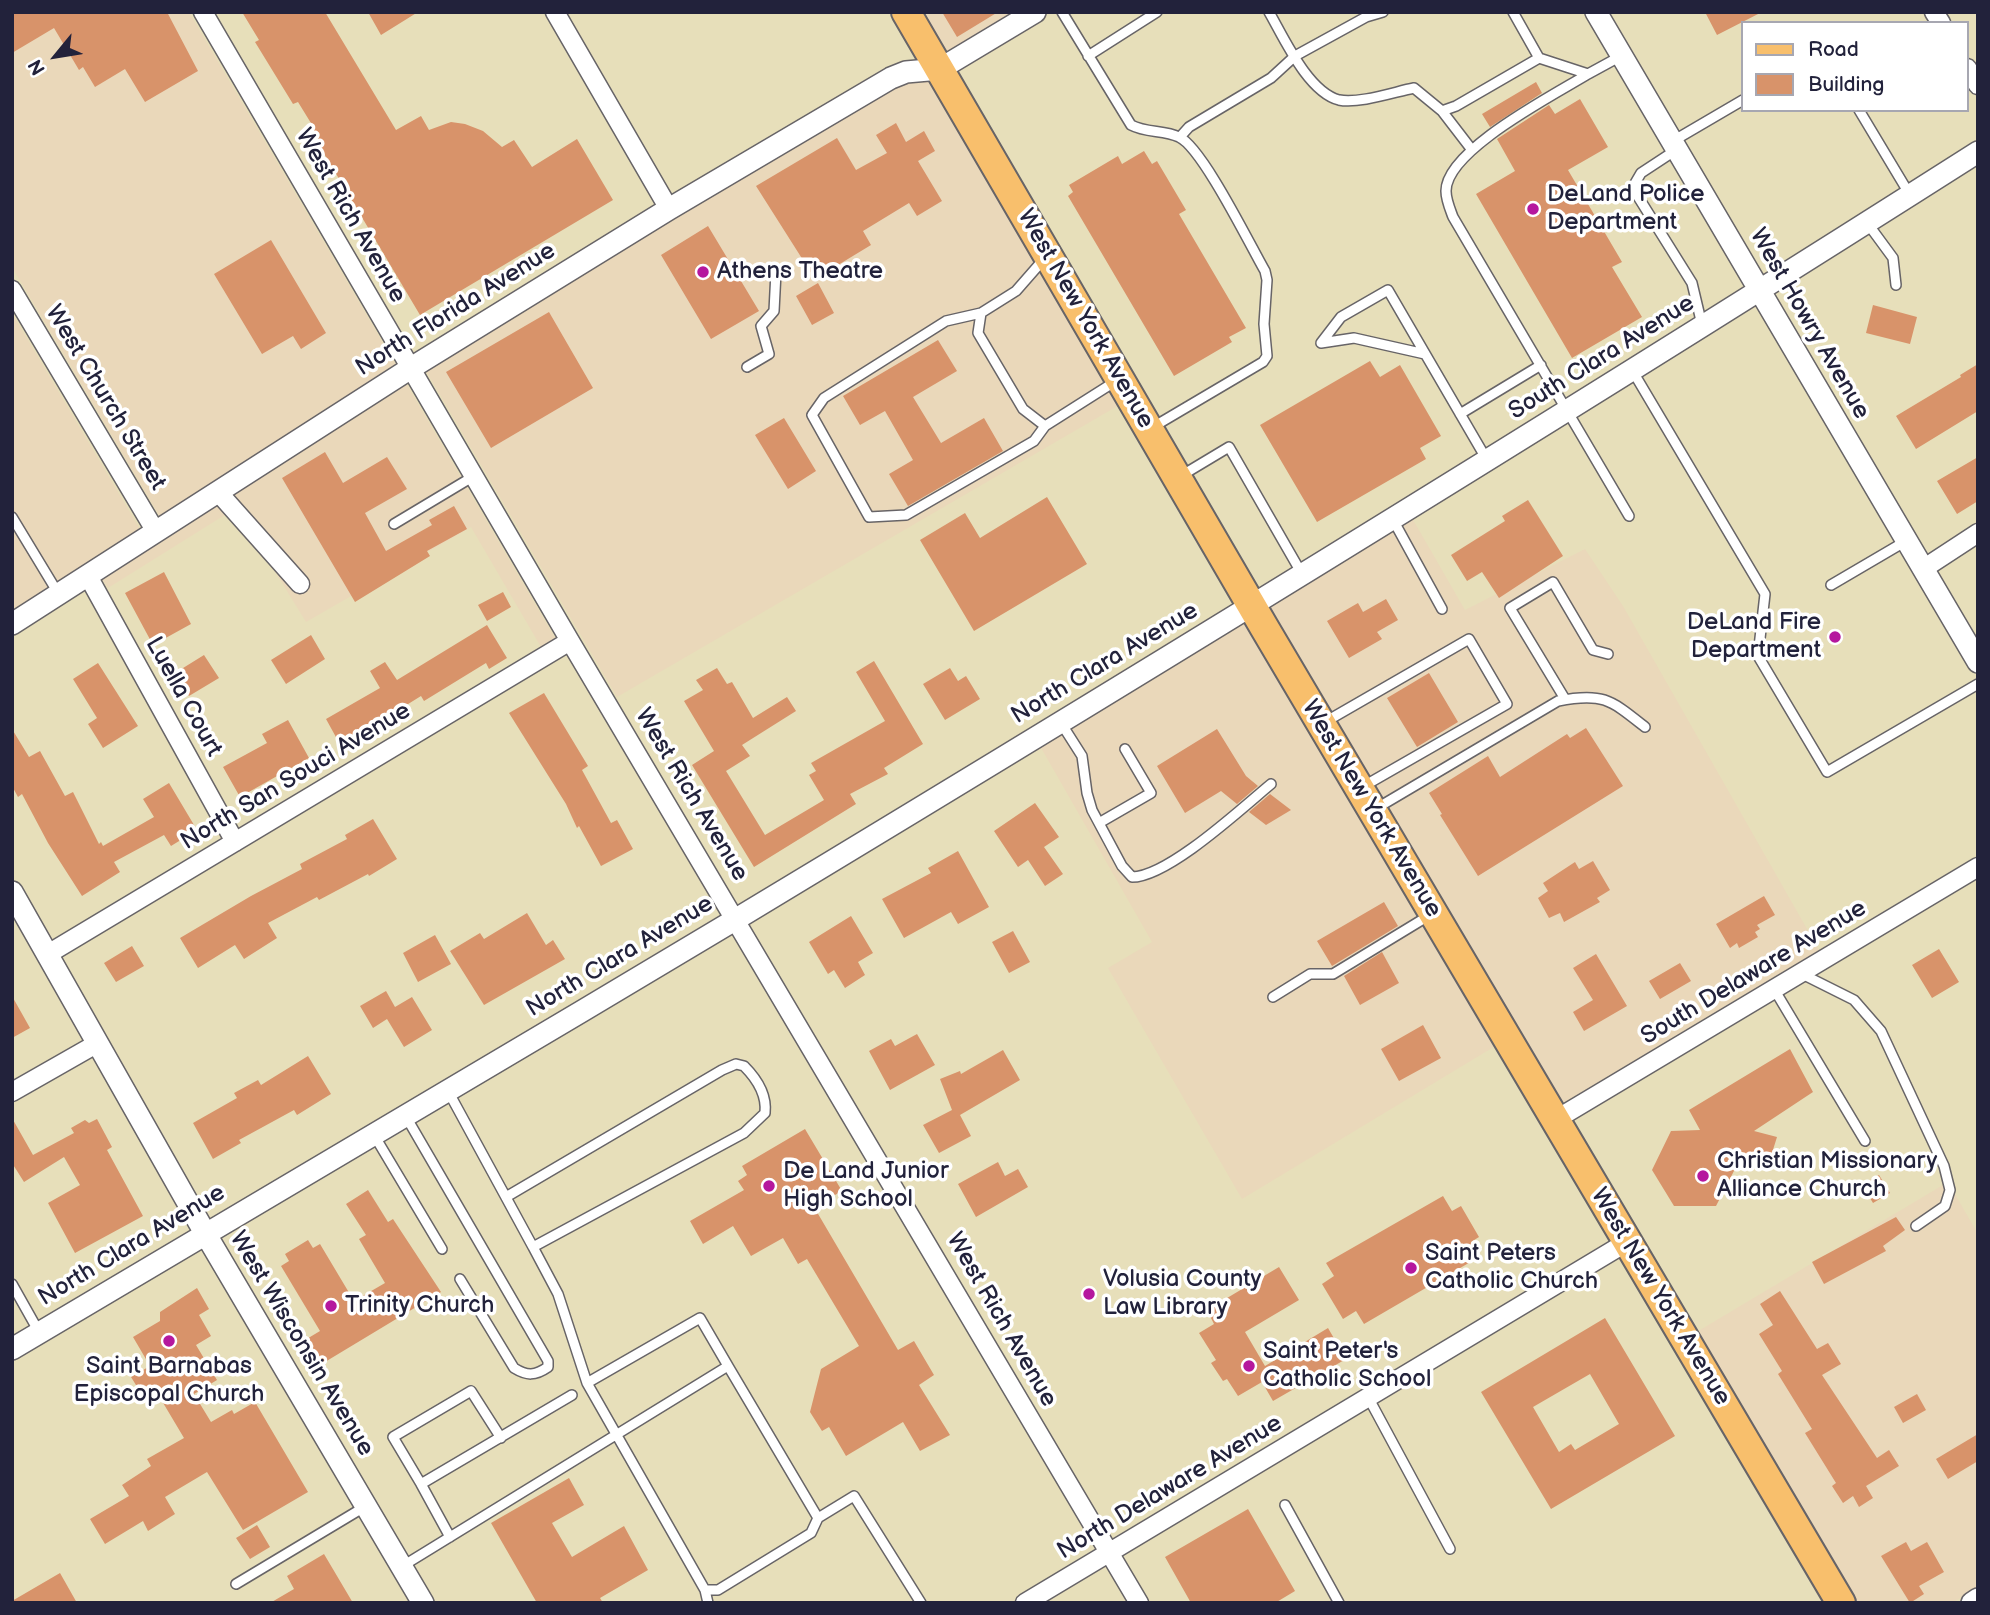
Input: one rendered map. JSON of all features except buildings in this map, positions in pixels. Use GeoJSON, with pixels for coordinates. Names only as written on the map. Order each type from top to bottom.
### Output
{"type":"FeatureCollection","features":[{"type":"Feature","properties":{"kind":"main road","name":"West New York Avenue"},"geometry":{"type":"LineString","coordinates":[[906,12],[1251,605],[1841,1603]]}},
{"type":"Feature","properties":{"kind":"street","name":"West Rich Avenue"},"geometry":{"type":"LineString","coordinates":[[203,12],[570,641],[1139,1603]]}},
{"type":"Feature","properties":{"kind":"street"},"geometry":{"type":"LineString","coordinates":[[555,12],[669,209]]}},
{"type":"Feature","properties":{"kind":"street"},"geometry":{"type":"LineString","coordinates":[[940,69],[1035,12]]}},
{"type":"Feature","properties":{"kind":"street","name":"West Howry Avenue"},"geometry":{"type":"LineString","coordinates":[[1596,12],[1978,662]]}},
{"type":"Feature","properties":{"kind":"street","name":"North Florida Avenue"},"geometry":{"type":"LineString","coordinates":[[12,624],[411,368],[669,209],[891,78],[906,72],[940,69]]}},
{"type":"Feature","properties":{"kind":"street","name":"South Clara Avenue"},"geometry":{"type":"LineString","coordinates":[[1251,605],[1760,291],[1978,152]]}},
{"type":"Feature","properties":{"kind":"street","name":"West Church Street"},"geometry":{"type":"LineString","coordinates":[[12,290],[156,532]]}},
{"type":"Feature","properties":{"kind":"street"},"geometry":{"type":"LineString","coordinates":[[218,492],[300,584]]}},
{"type":"Feature","properties":{"kind":"street"},"geometry":{"type":"LineString","coordinates":[[1923,569],[1978,533]]}},
{"type":"Feature","properties":{"kind":"street","name":"Luella Court"},"geometry":{"type":"LineString","coordinates":[[88,576],[235,842]]}},
{"type":"Feature","properties":{"kind":"street","name":"North Clara Avenue"},"geometry":{"type":"LineString","coordinates":[[12,1349],[736,919],[1251,605]]}},
{"type":"Feature","properties":{"kind":"street","name":"North San Souci Avenue"},"geometry":{"type":"LineString","coordinates":[[48,954],[570,641]]}},
{"type":"Feature","properties":{"kind":"street","name":"South Delaware Avenue"},"geometry":{"type":"LineString","coordinates":[[1555,1121],[1978,867]]}},
{"type":"Feature","properties":{"kind":"street","name":"West Wisconsin Avenue"},"geometry":{"type":"LineString","coordinates":[[12,892],[205,1233],[423,1603]]}},
{"type":"Feature","properties":{"kind":"street"},"geometry":{"type":"LineString","coordinates":[[12,1092],[98,1043]]}},
{"type":"Feature","properties":{"kind":"street","name":"North Delaware Avenue"},"geometry":{"type":"LineString","coordinates":[[1026,1603],[1627,1242]]}},
{"type":"Feature","properties":{"kind":"street"},"geometry":{"type":"LineString","coordinates":[[1972,1603],[1978,1599]]}},
{"type":"Feature","properties":{"kind":"lane"},"geometry":{"type":"LineString","coordinates":[[1062,12],[1131,125],[1138,129],[1180,137],[1202,160],[1265,271],[1264,324],[1267,356],[1263,362],[1149,429]]}},
{"type":"Feature","properties":{"kind":"lane"},"geometry":{"type":"LineString","coordinates":[[1088,56],[1157,12]]}},
{"type":"Feature","properties":{"kind":"lane"},"geometry":{"type":"LineString","coordinates":[[1269,12],[1316,87],[1340,100],[1359,100],[1415,88],[1442,111],[1472,150]]}},
{"type":"Feature","properties":{"kind":"lane"},"geometry":{"type":"LineString","coordinates":[[1180,137],[1189,127],[1271,78],[1295,56],[1366,17],[1383,12]]}},
{"type":"Feature","properties":{"kind":"lane"},"geometry":{"type":"LineString","coordinates":[[1513,12],[1539,58],[1588,74]]}},
{"type":"Feature","properties":{"kind":"lane"},"geometry":{"type":"LineString","coordinates":[[1621,56],[1478,142],[1454,168],[1446,189],[1453,217],[1629,516]]}},
{"type":"Feature","properties":{"kind":"lane"},"geometry":{"type":"LineString","coordinates":[[1442,111],[1539,58]]}},
{"type":"Feature","properties":{"kind":"lane"},"geometry":{"type":"LineString","coordinates":[[1702,327],[1692,283],[1637,195],[1634,185],[1641,173],[1674,146],[1742,101]]}},
{"type":"Feature","properties":{"kind":"lane"},"geometry":{"type":"LineString","coordinates":[[1860,112],[1910,195]]}},
{"type":"Feature","properties":{"kind":"lane"},"geometry":{"type":"LineString","coordinates":[[1867,222],[1893,258],[1896,285]]}},
{"type":"Feature","properties":{"kind":"lane"},"geometry":{"type":"LineString","coordinates":[[1048,255],[1016,291],[981,313],[946,321],[824,398],[812,415],[869,517],[905,516],[1034,441],[1045,426],[1119,379]]}},
{"type":"Feature","properties":{"kind":"lane"},"geometry":{"type":"LineString","coordinates":[[747,367],[769,354],[761,326],[774,311],[776,272]]}},
{"type":"Feature","properties":{"kind":"lane"},"geometry":{"type":"LineString","coordinates":[[1425,354],[1354,338],[1321,343],[1341,317],[1388,290],[1487,460]]}},
{"type":"Feature","properties":{"kind":"lane"},"geometry":{"type":"LineString","coordinates":[[981,313],[978,333],[1023,409],[1045,426]]}},
{"type":"Feature","properties":{"kind":"lane"},"geometry":{"type":"LineString","coordinates":[[1460,414],[1541,365]]}},
{"type":"Feature","properties":{"kind":"lane"},"geometry":{"type":"LineString","coordinates":[[1632,370],[1765,594],[1758,656],[1827,772],[1978,684]]}},
{"type":"Feature","properties":{"kind":"lane"},"geometry":{"type":"LineString","coordinates":[[1177,478],[1228,447],[1302,574]]}},
{"type":"Feature","properties":{"kind":"lane"},"geometry":{"type":"LineString","coordinates":[[394,524],[474,476]]}},
{"type":"Feature","properties":{"kind":"lane"},"geometry":{"type":"LineString","coordinates":[[12,517],[59,594]]}},
{"type":"Feature","properties":{"kind":"lane"},"geometry":{"type":"LineString","coordinates":[[1392,518],[1442,609]]}},
{"type":"Feature","properties":{"kind":"lane"},"geometry":{"type":"LineString","coordinates":[[1831,585],[1906,541]]}},
{"type":"Feature","properties":{"kind":"lane"},"geometry":{"type":"LineString","coordinates":[[1565,699],[1510,608],[1553,582],[1593,650],[1608,654]]}},
{"type":"Feature","properties":{"kind":"lane"},"geometry":{"type":"LineString","coordinates":[[1321,724],[1469,639],[1507,704],[1366,800]]}},
{"type":"Feature","properties":{"kind":"lane"},"geometry":{"type":"LineString","coordinates":[[1366,800],[1565,699],[1596,697],[1614,703],[1645,727]]}},
{"type":"Feature","properties":{"kind":"lane"},"geometry":{"type":"LineString","coordinates":[[1060,722],[1083,756],[1087,793],[1092,810],[1122,866],[1132,877],[1143,877],[1182,855],[1271,784]]}},
{"type":"Feature","properties":{"kind":"lane"},"geometry":{"type":"LineString","coordinates":[[1100,823],[1151,793],[1125,749]]}},
{"type":"Feature","properties":{"kind":"lane"},"geometry":{"type":"LineString","coordinates":[[1273,997],[1310,974],[1333,974],[1433,913]]}},
{"type":"Feature","properties":{"kind":"lane"},"geometry":{"type":"LineString","coordinates":[[1800,974],[1854,1000],[1881,1031],[1944,1166],[1950,1190],[1945,1206],[1916,1226]]}},
{"type":"Feature","properties":{"kind":"lane"},"geometry":{"type":"LineString","coordinates":[[1774,989],[1865,1141]]}},
{"type":"Feature","properties":{"kind":"lane"},"geometry":{"type":"LineString","coordinates":[[506,1196],[722,1070],[736,1064],[744,1066],[756,1081],[766,1104],[765,1113],[744,1133],[533,1247]]}},
{"type":"Feature","properties":{"kind":"lane"},"geometry":{"type":"LineString","coordinates":[[448,1090],[558,1294],[587,1383],[705,1590],[708,1603]]}},
{"type":"Feature","properties":{"kind":"lane"},"geometry":{"type":"LineString","coordinates":[[405,1115],[548,1361],[548,1367],[537,1374],[525,1374],[514,1368],[460,1279]]}},
{"type":"Feature","properties":{"kind":"lane"},"geometry":{"type":"LineString","coordinates":[[373,1134],[442,1249]]}},
{"type":"Feature","properties":{"kind":"lane"},"geometry":{"type":"LineString","coordinates":[[12,1284],[40,1332]]}},
{"type":"Feature","properties":{"kind":"lane"},"geometry":{"type":"LineString","coordinates":[[587,1383],[700,1318],[818,1518]]}},
{"type":"Feature","properties":{"kind":"lane"},"geometry":{"type":"LineString","coordinates":[[401,1567],[729,1366]]}},
{"type":"Feature","properties":{"kind":"lane"},"geometry":{"type":"LineString","coordinates":[[450,1537],[393,1437],[471,1391],[500,1438]]}},
{"type":"Feature","properties":{"kind":"lane"},"geometry":{"type":"LineString","coordinates":[[421,1484],[572,1395]]}},
{"type":"Feature","properties":{"kind":"lane"},"geometry":{"type":"LineString","coordinates":[[1368,1397],[1450,1549]]}},
{"type":"Feature","properties":{"kind":"lane"},"geometry":{"type":"LineString","coordinates":[[705,1590],[718,1590],[811,1533],[818,1518],[854,1496],[922,1603]]}},
{"type":"Feature","properties":{"kind":"lane"},"geometry":{"type":"LineString","coordinates":[[1285,1505],[1339,1603]]}},
{"type":"Feature","properties":{"kind":"lane"},"geometry":{"type":"LineString","coordinates":[[236,1584],[366,1506]]}},
{"type":"Feature","properties":{"kind":"shaded area"},"geometry":{"type":"Polygon","coordinates":[[[12,12],[189,12],[396,365],[160,517],[12,267],[12,12]]]}},
{"type":"Feature","properties":{"kind":"shaded area"},"geometry":{"type":"Polygon","coordinates":[[[920,12],[1015,12],[945,55],[920,12]]]}},
{"type":"Feature","properties":{"kind":"shaded area"},"geometry":{"type":"Polygon","coordinates":[[[933,81],[1121,404],[617,697],[426,371],[674,218],[895,87],[908,82],[933,81]]]}},
{"type":"Feature","properties":{"kind":"shaded area"},"geometry":{"type":"Polygon","coordinates":[[[12,313],[140,529],[12,612],[12,313]]]}},
{"type":"Feature","properties":{"kind":"shaded area"},"geometry":{"type":"Polygon","coordinates":[[[406,383],[555,638],[541,647],[471,527],[306,622],[236,508],[108,588],[102,579],[406,383]]]}},
{"type":"Feature","properties":{"kind":"shaded area"},"geometry":{"type":"Polygon","coordinates":[[[1412,518],[1465,610],[1585,549],[1623,606],[1819,950],[1560,1105],[1266,608],[1412,518]]]}},
{"type":"Feature","properties":{"kind":"shaded area"},"geometry":{"type":"Polygon","coordinates":[[[1246,620],[1497,1045],[1242,1199],[1108,968],[1152,942],[1040,746],[1246,620]]]}},
{"type":"Feature","properties":{"kind":"shaded area"},"geometry":{"type":"Polygon","coordinates":[[[1948,1182],[1978,1234],[1978,1587],[1952,1603],[1854,1603],[1695,1333],[1948,1182]]]}},
{"type":"Feature","properties":{"kind":"place","name":"DeLand Police Department"},"geometry":{"type":"Point","coordinates":[1533,209]}},
{"type":"Feature","properties":{"kind":"place","name":"Athens Theatre"},"geometry":{"type":"Point","coordinates":[703,272]}},
{"type":"Feature","properties":{"kind":"place","name":"DeLand Fire Department"},"geometry":{"type":"Point","coordinates":[1835,637]}},
{"type":"Feature","properties":{"kind":"place","name":"Christian Missionary Alliance Church"},"geometry":{"type":"Point","coordinates":[1703,1176]}},
{"type":"Feature","properties":{"kind":"place","name":"De Land Junior High School"},"geometry":{"type":"Point","coordinates":[769,1186]}},
{"type":"Feature","properties":{"kind":"place","name":"Saint Peters Catholic Church"},"geometry":{"type":"Point","coordinates":[1411,1268]}},
{"type":"Feature","properties":{"kind":"place","name":"Volusia County Law Library"},"geometry":{"type":"Point","coordinates":[1089,1294]}},
{"type":"Feature","properties":{"kind":"place","name":"Trinity Church"},"geometry":{"type":"Point","coordinates":[331,1306]}},
{"type":"Feature","properties":{"kind":"place","name":"Saint Barnabas Episcopal Church"},"geometry":{"type":"Point","coordinates":[169,1341]}},
{"type":"Feature","properties":{"kind":"place","name":"Saint Peter's Catholic School"},"geometry":{"type":"Point","coordinates":[1249,1366]}}]}
